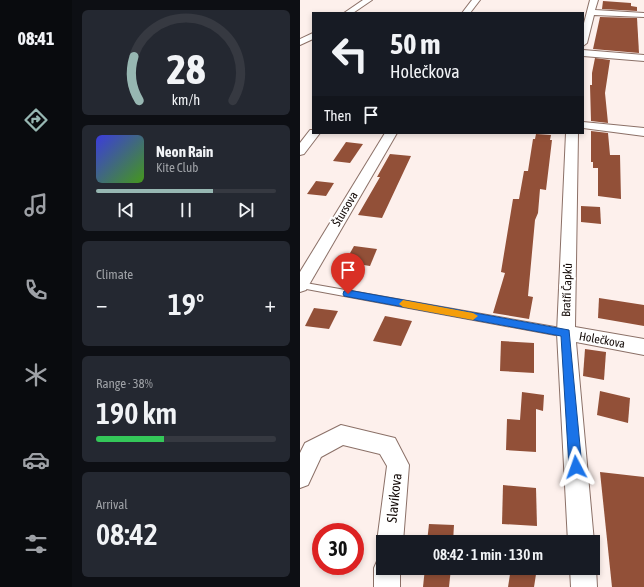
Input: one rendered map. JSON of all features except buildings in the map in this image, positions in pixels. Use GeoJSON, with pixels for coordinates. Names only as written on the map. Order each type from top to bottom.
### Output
{"type":"FeatureCollection","features":[{"type":"Feature","properties":{"kind":"street"},"geometry":{"type":"LineString","coordinates":[[350,12],[368,0]]}},
{"type":"Feature","properties":{"kind":"street"},"geometry":{"type":"LineString","coordinates":[[467,12],[476,0]]}},
{"type":"Feature","properties":{"kind":"street"},"geometry":{"type":"LineString","coordinates":[[584,39],[594,0]]}},
{"type":"Feature","properties":{"kind":"street"},"geometry":{"type":"LineString","coordinates":[[591,12],[644,15]]}},
{"type":"Feature","properties":{"kind":"street"},"geometry":{"type":"LineString","coordinates":[[300,42],[312,36]]}},
{"type":"Feature","properties":{"kind":"street"},"geometry":{"type":"LineString","coordinates":[[584,53],[644,58]]}},
{"type":"Feature","properties":{"kind":"street"},"geometry":{"type":"LineString","coordinates":[[584,125],[644,132]]}},
{"type":"Feature","properties":{"kind":"street"},"geometry":{"type":"LineString","coordinates":[[300,151],[313,134]]}},
{"type":"Feature","properties":{"kind":"street","name":"Štursova"},"geometry":{"type":"LineString","coordinates":[[300,286],[306,263],[390,134]]}},
{"type":"Feature","properties":{"kind":"street","name":"Bratří Čapků"},"geometry":{"type":"LineString","coordinates":[[572,134],[566,333],[580,535]]}},
{"type":"Feature","properties":{"kind":"street","name":"Holečkova"},"geometry":{"type":"LineString","coordinates":[[566,333],[644,347]]}},
{"type":"Feature","properties":{"kind":"street","name":"Slavíkova"},"geometry":{"type":"LineString","coordinates":[[300,478],[313,450],[341,435],[387,445],[398,465],[391,535]]}},
{"type":"Feature","properties":{"kind":"street"},"geometry":{"type":"LineString","coordinates":[[387,575],[387,587]]}},
{"type":"Feature","properties":{"kind":"street"},"geometry":{"type":"LineString","coordinates":[[583,575],[584,587]]}},
{"type":"Feature","properties":{"kind":"lane","name":"Holečkova"},"geometry":{"type":"LineString","coordinates":[[300,286],[566,333]]}},
{"type":"Feature","properties":{"kind":"slow traffic"},"geometry":{"type":"LineString","coordinates":[[403,304],[473,316]]}},
{"type":"Feature","properties":{"kind":"route"},"geometry":{"type":"LineString","coordinates":[[348,294],[566,333],[576,467]]}}]}
